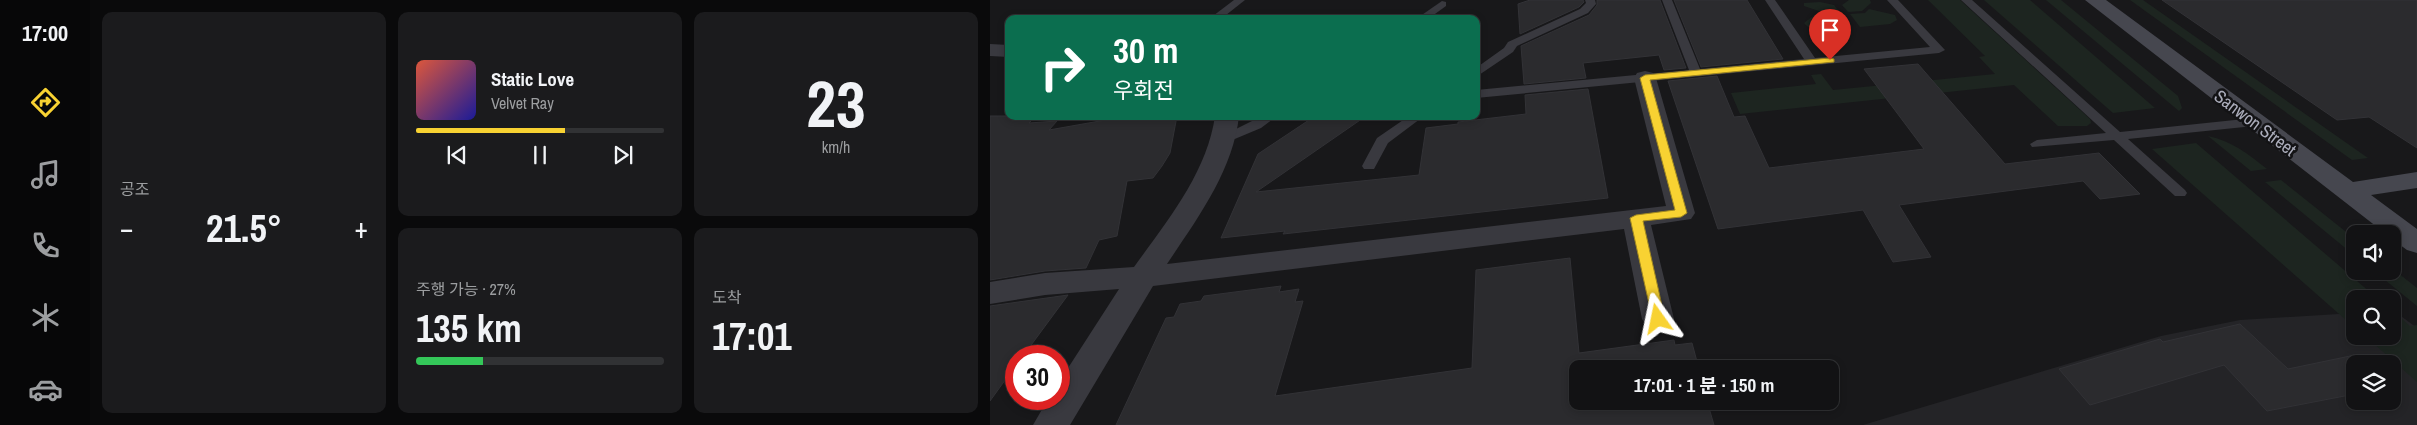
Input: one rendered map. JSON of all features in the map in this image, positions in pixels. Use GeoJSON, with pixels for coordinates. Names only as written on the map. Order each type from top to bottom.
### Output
{"type":"FeatureCollection","features":[{"type":"Feature","properties":{"kind":"main road","name":"Sanwon Street"},"geometry":{"type":"LineString","coordinates":[[2094,0],[2417,244]]}},
{"type":"Feature","properties":{"kind":"main road"},"geometry":{"type":"LineString","coordinates":[[2345,191],[2417,180]]}},
{"type":"Feature","properties":{"kind":"street"},"geometry":{"type":"LineString","coordinates":[[990,50],[1005,51]]}},
{"type":"Feature","properties":{"kind":"street"},"geometry":{"type":"LineString","coordinates":[[990,293],[1045,284],[1143,277],[1681,213],[1645,78]]}},
{"type":"Feature","properties":{"kind":"street"},"geometry":{"type":"LineString","coordinates":[[1051,425],[1143,277],[1192,205],[1226,127]]}},
{"type":"Feature","properties":{"kind":"street"},"geometry":{"type":"LineString","coordinates":[[1636,218],[1658,319]]}},
{"type":"Feature","properties":{"kind":"lane"},"geometry":{"type":"LineString","coordinates":[[1219,15],[1240,0]]}},
{"type":"Feature","properties":{"kind":"lane"},"geometry":{"type":"LineString","coordinates":[[1480,71],[1509,50],[1512,44],[1584,11],[1591,4],[1590,0]]}},
{"type":"Feature","properties":{"kind":"lane"},"geometry":{"type":"LineString","coordinates":[[1667,0],[1696,73]]}},
{"type":"Feature","properties":{"kind":"lane"},"geometry":{"type":"LineString","coordinates":[[1770,0],[1812,62]]}},
{"type":"Feature","properties":{"kind":"lane"},"geometry":{"type":"LineString","coordinates":[[1480,94],[1939,50],[1892,0]]}},
{"type":"Feature","properties":{"kind":"lane"},"geometry":{"type":"LineString","coordinates":[[1966,0],[2180,193]]}},
{"type":"Feature","properties":{"kind":"lane"},"geometry":{"type":"LineString","coordinates":[[1427,15],[1442,4]]}},
{"type":"Feature","properties":{"kind":"lane"},"geometry":{"type":"LineString","coordinates":[[1226,127],[1256,126],[1265,120]]}},
{"type":"Feature","properties":{"kind":"lane"},"geometry":{"type":"LineString","coordinates":[[1369,166],[1382,141],[1412,120]]}},
{"type":"Feature","properties":{"kind":"lane"},"geometry":{"type":"LineString","coordinates":[[2037,144],[2254,122]]}},
{"type":"Feature","properties":{"kind":"shaded area"},"geometry":{"type":"Polygon","coordinates":[[[1849,0],[1870,0],[1871,3],[1862,11],[1848,12],[1842,5],[1849,0]]]}},
{"type":"Feature","properties":{"kind":"shaded area"},"geometry":{"type":"Polygon","coordinates":[[[1928,0],[1960,0],[2090,119],[2091,123],[2087,126],[2058,126],[2014,85],[1740,114],[1731,93],[1816,84],[1811,75],[1821,74],[1833,90],[1995,74],[1979,57],[1985,56],[1928,0]]]}},
{"type":"Feature","properties":{"kind":"shaded area"},"geometry":{"type":"Polygon","coordinates":[[[1984,0],[2030,0],[2155,108],[2113,113],[1984,0]]]}},
{"type":"Feature","properties":{"kind":"shaded area"},"geometry":{"type":"Polygon","coordinates":[[[2046,0],[2061,0],[2178,96],[2182,108],[2179,111],[2046,0]]]}},
{"type":"Feature","properties":{"kind":"shaded area"},"geometry":{"type":"Polygon","coordinates":[[[2130,0],[2143,0],[2368,158],[2352,160],[2130,0]]]}},
{"type":"Feature","properties":{"kind":"shaded area"},"geometry":{"type":"Polygon","coordinates":[[[1820,2],[1834,5],[1840,13],[1828,14],[1804,6],[1804,3],[1820,2]]]}},
{"type":"Feature","properties":{"kind":"shaded area"},"geometry":{"type":"Polygon","coordinates":[[[1869,9],[1895,15],[1897,20],[1890,24],[1860,27],[1850,14],[1865,13],[1869,9]]]}},
{"type":"Feature","properties":{"kind":"shaded area"},"geometry":{"type":"Polygon","coordinates":[[[1817,13],[1827,16],[1841,15],[1851,28],[1820,31],[1808,27],[1804,23],[1817,13]]]}},
{"type":"Feature","properties":{"kind":"shaded area"},"geometry":{"type":"Polygon","coordinates":[[[2208,136],[2225,141],[2246,153],[2267,169],[2251,171],[2208,136]]]}},
{"type":"Feature","properties":{"kind":"shaded area"},"geometry":{"type":"Polygon","coordinates":[[[2196,143],[2346,272],[2346,280],[2356,280],[2368,290],[2346,290],[2346,320],[2152,149],[2196,143]]]}},
{"type":"Feature","properties":{"kind":"shaded area"},"geometry":{"type":"Polygon","coordinates":[[[2281,180],[2346,232],[2346,249],[2265,182],[2281,180]]]}},
{"type":"Feature","properties":{"kind":"shaded area"},"geometry":{"type":"Polygon","coordinates":[[[2401,275],[2417,288],[2417,306],[2401,293],[2401,290],[2397,290],[2385,280],[2401,280],[2401,275]]]}},
{"type":"Feature","properties":{"kind":"shaded area"},"geometry":{"type":"Polygon","coordinates":[[[2346,314],[2346,345],[2401,345],[2401,316],[2417,328],[2417,425],[1863,425],[2161,336],[2240,320],[2346,314]]]}},
{"type":"Feature","properties":{"kind":"shaded area"},"geometry":{"type":"Polygon","coordinates":[[[2401,318],[2410,326],[2417,325],[2417,382],[2401,368],[2401,355],[2386,355],[2375,345],[2401,345],[2401,318]]]}},
{"type":"Feature","properties":{"kind":"building"},"geometry":{"type":"Polygon","coordinates":[[[1530,0],[1583,0],[1584,2],[1579,7],[1520,34],[1518,4],[1530,0]]]}},
{"type":"Feature","properties":{"kind":"building"},"geometry":{"type":"Polygon","coordinates":[[[1597,0],[1660,0],[1686,68],[1664,70],[1659,55],[1583,63],[1586,78],[1524,84],[1521,46],[1589,15],[1597,5],[1597,0]]]}},
{"type":"Feature","properties":{"kind":"building"},"geometry":{"type":"Polygon","coordinates":[[[1674,0],[1747,0],[1783,59],[1701,67],[1674,0]]]}},
{"type":"Feature","properties":{"kind":"building"},"geometry":{"type":"Polygon","coordinates":[[[2162,0],[2417,0],[2417,148],[2369,117],[2337,120],[2162,0]]]}},
{"type":"Feature","properties":{"kind":"building"},"geometry":{"type":"Polygon","coordinates":[[[1918,64],[2005,164],[2099,153],[2140,194],[2100,199],[2083,181],[1899,205],[1931,257],[1893,262],[1863,210],[1718,229],[1668,81],[1717,76],[1734,117],[1745,116],[1769,168],[1924,149],[1864,69],[1918,64]]]}},
{"type":"Feature","properties":{"kind":"building"},"geometry":{"type":"Polygon","coordinates":[[[1588,89],[1608,198],[1283,234],[1285,231],[1221,238],[1258,154],[1309,120],[1360,120],[1256,192],[1419,175],[1426,128],[1458,124],[1458,122],[1526,114],[1525,95],[1588,89]]]}},
{"type":"Feature","properties":{"kind":"building"},"geometry":{"type":"Polygon","coordinates":[[[990,116],[1005,116],[1005,120],[1032,120],[1029,123],[1057,121],[1049,130],[1105,120],[1176,120],[1170,153],[1153,178],[1127,181],[1117,236],[1099,240],[1086,268],[1045,271],[990,280],[990,116]]]}},
{"type":"Feature","properties":{"kind":"building"},"geometry":{"type":"Polygon","coordinates":[[[1570,258],[1579,353],[1674,340],[1675,345],[1692,343],[1697,360],[1569,360],[1569,410],[1710,410],[1714,425],[1116,425],[1166,318],[1174,317],[1180,304],[1201,301],[1204,296],[1281,286],[1279,292],[1299,289],[1295,302],[1303,301],[1275,396],[1472,368],[1476,270],[1570,258]]]}},
{"type":"Feature","properties":{"kind":"building"},"geometry":{"type":"Polygon","coordinates":[[[1068,295],[1031,345],[1005,345],[1005,380],[990,401],[990,306],[1068,295]]]}},
{"type":"Feature","properties":{"kind":"building"},"geometry":{"type":"Polygon","coordinates":[[[2240,324],[2288,369],[2346,357],[2346,396],[2267,411],[2224,365],[2090,405],[2059,369],[2160,339],[2163,342],[2240,324]]]}},
{"type":"Feature","properties":{"kind":"route"},"geometry":{"type":"LineString","coordinates":[[1658,319],[1636,218],[1681,213],[1645,78],[1830,60]]}}]}
